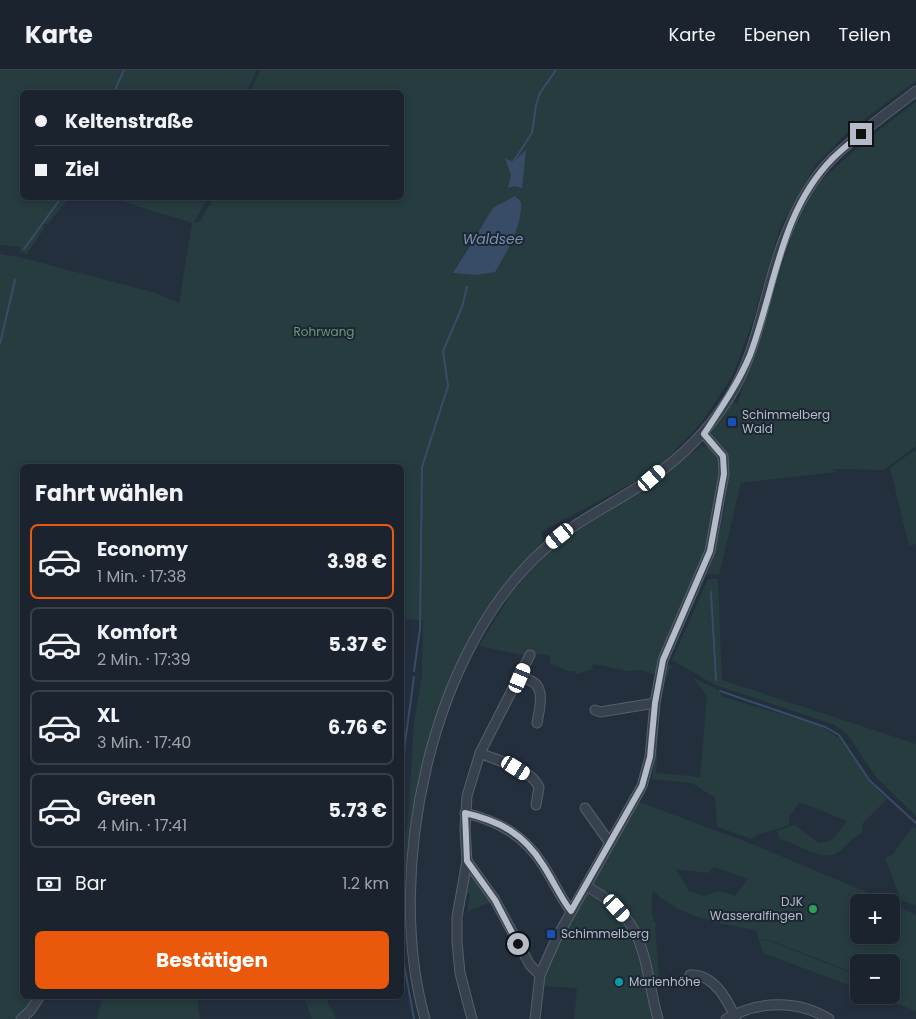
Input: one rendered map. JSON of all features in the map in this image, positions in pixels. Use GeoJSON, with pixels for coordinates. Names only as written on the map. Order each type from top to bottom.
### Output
{"type":"FeatureCollection","features":[{"type":"Feature","properties":{"kind":"street"},"geometry":{"type":"LineString","coordinates":[[425,1019],[417,990],[410,946],[409,891],[413,840],[430,753],[464,663],[500,600],[545,548],[575,523],[652,478],[704,434],[730,396],[749,356],[783,241],[798,207],[831,160],[916,91]]}},
{"type":"Feature","properties":{"kind":"street"},"geometry":{"type":"LineString","coordinates":[[534,1019],[540,975],[556,939],[642,786],[650,757],[655,703],[663,660],[710,551],[715,526],[724,474],[723,456],[704,434]]}},
{"type":"Feature","properties":{"kind":"street"},"geometry":{"type":"LineString","coordinates":[[472,1019],[460,973],[457,942],[457,916],[467,861],[465,813],[471,780],[480,753],[505,702],[520,678],[530,655]]}},
{"type":"Feature","properties":{"kind":"street"},"geometry":{"type":"LineString","coordinates":[[520,678],[531,679],[538,686],[540,694],[537,723]]}},
{"type":"Feature","properties":{"kind":"street"},"geometry":{"type":"LineString","coordinates":[[595,710],[600,712],[655,703]]}},
{"type":"Feature","properties":{"kind":"street"},"geometry":{"type":"LineString","coordinates":[[480,753],[516,768],[533,778],[539,787],[540,793],[536,806]]}},
{"type":"Feature","properties":{"kind":"street"},"geometry":{"type":"LineString","coordinates":[[585,808],[610,843]]}},
{"type":"Feature","properties":{"kind":"street"},"geometry":{"type":"LineString","coordinates":[[465,813],[490,818],[504,826],[529,846],[543,864],[571,911]]}},
{"type":"Feature","properties":{"kind":"street"},"geometry":{"type":"LineString","coordinates":[[467,861],[495,900],[530,965],[540,975]]}},
{"type":"Feature","properties":{"kind":"street"},"geometry":{"type":"LineString","coordinates":[[586,886],[602,894],[632,924],[641,942],[647,963],[658,1019]]}},
{"type":"Feature","properties":{"kind":"street"},"geometry":{"type":"LineString","coordinates":[[690,975],[698,974],[712,982],[732,1017],[753,1007],[776,1004],[800,1007],[829,1019]]}},
{"type":"Feature","properties":{"kind":"street"},"geometry":{"type":"LineString","coordinates":[[20,1019],[30,1011],[38,999]]}},
{"type":"Feature","properties":{"kind":"green space"},"geometry":{"type":"Polygon","coordinates":[[[0,70],[257,70],[247,90],[20,90],[20,200],[67,200],[47,225],[41,224],[45,227],[27,254],[19,252],[21,247],[0,245],[0,70]]]}},
{"type":"Feature","properties":{"kind":"green space","name":"Rohrwang"},"geometry":{"type":"Polygon","coordinates":[[[260,70],[916,70],[916,81],[851,129],[816,164],[779,230],[754,318],[733,375],[702,422],[657,470],[541,532],[544,544],[509,582],[446,694],[427,749],[415,800],[407,871],[404,873],[404,840],[408,819],[414,723],[422,675],[423,620],[404,619],[404,464],[20,464],[20,999],[42,999],[30,1013],[22,1017],[0,1019],[0,254],[19,257],[156,293],[179,303],[192,223],[117,200],[207,200],[193,223],[200,221],[212,200],[404,200],[404,90],[251,90],[260,70]],[[518,225],[477,231],[453,273],[475,275],[502,262],[518,225]]]}},
{"type":"Feature","properties":{"kind":"green space"},"geometry":{"type":"Polygon","coordinates":[[[916,102],[916,446],[884,470],[830,469],[836,472],[741,483],[719,575],[707,574],[723,515],[728,482],[724,454],[706,433],[731,398],[737,405],[791,237],[816,185],[866,140],[916,102]]]}},
{"type":"Feature","properties":{"kind":"green space"},"geometry":{"type":"Polygon","coordinates":[[[701,446],[710,447],[719,457],[720,466],[706,552],[657,661],[655,675],[641,670],[628,671],[593,664],[592,669],[577,674],[574,671],[567,671],[550,663],[550,656],[531,653],[527,656],[479,646],[511,594],[539,560],[563,540],[657,480],[701,446]]]}},
{"type":"Feature","properties":{"kind":"green space"},"geometry":{"type":"Polygon","coordinates":[[[916,449],[916,544],[909,546],[890,468],[916,449]]]}},
{"type":"Feature","properties":{"kind":"green space"},"geometry":{"type":"Polygon","coordinates":[[[708,579],[717,579],[718,581],[722,680],[916,744],[916,816],[876,777],[848,735],[835,725],[715,685],[672,660],[708,579]]]}},
{"type":"Feature","properties":{"kind":"green space"},"geometry":{"type":"Polygon","coordinates":[[[670,664],[672,666],[663,690],[659,718],[656,773],[700,777],[707,696],[692,677],[716,689],[724,697],[820,726],[839,738],[859,764],[870,783],[887,799],[862,824],[862,833],[838,852],[828,855],[815,853],[779,839],[777,831],[795,825],[819,843],[832,840],[847,821],[800,802],[789,817],[789,825],[760,834],[752,839],[717,827],[715,798],[692,783],[652,779],[661,695],[667,666],[670,664]]]}},
{"type":"Feature","properties":{"kind":"green space"},"geometry":{"type":"Polygon","coordinates":[[[637,801],[752,844],[871,894],[850,894],[850,944],[900,944],[900,907],[916,915],[916,1011],[898,1004],[900,1004],[900,954],[850,954],[850,971],[767,939],[759,940],[756,930],[715,922],[688,913],[675,907],[653,891],[652,909],[653,918],[657,925],[655,927],[659,976],[651,980],[633,923],[588,885],[637,801]],[[714,867],[708,873],[676,869],[689,891],[704,896],[719,891],[735,896],[748,879],[714,867]]]}},
{"type":"Feature","properties":{"kind":"green space"},"geometry":{"type":"Polygon","coordinates":[[[913,826],[916,829],[916,906],[901,900],[885,858],[893,854],[913,826]]]}},
{"type":"Feature","properties":{"kind":"green space"},"geometry":{"type":"Polygon","coordinates":[[[467,861],[495,900],[467,912],[470,894],[461,892],[467,861]]]}},
{"type":"Feature","properties":{"kind":"green space"},"geometry":{"type":"Polygon","coordinates":[[[587,887],[616,908],[640,943],[656,1019],[574,1019],[577,988],[540,986],[541,975],[587,887]]]}},
{"type":"Feature","properties":{"kind":"green space"},"geometry":{"type":"Polygon","coordinates":[[[767,940],[850,972],[850,986],[763,953],[759,941],[767,940]]]}},
{"type":"Feature","properties":{"kind":"green space"},"geometry":{"type":"Polygon","coordinates":[[[102,999],[197,999],[200,1019],[97,1019],[102,999]]]}},
{"type":"Feature","properties":{"kind":"green space"},"geometry":{"type":"Polygon","coordinates":[[[305,999],[326,999],[336,1019],[312,1019],[305,999]]]}},
{"type":"Feature","properties":{"kind":"water"},"geometry":{"type":"Polygon","coordinates":[[[526,150],[522,188],[515,186],[508,188],[511,175],[505,158],[513,162],[526,150]]]}},
{"type":"Feature","properties":{"kind":"water","name":"Waldsee"},"geometry":{"type":"Polygon","coordinates":[[[515,196],[521,202],[519,221],[509,248],[495,272],[475,275],[453,273],[493,208],[515,196]]]}},
{"type":"Feature","properties":{"kind":"waterway"},"geometry":{"type":"LineString","coordinates":[[115,90],[124,70]]}},
{"type":"Feature","properties":{"kind":"waterway"},"geometry":{"type":"LineString","coordinates":[[513,162],[532,133],[536,105],[540,93],[556,70]]}},
{"type":"Feature","properties":{"kind":"waterway"},"geometry":{"type":"LineString","coordinates":[[24,249],[60,200]]}},
{"type":"Feature","properties":{"kind":"waterway"},"geometry":{"type":"LineString","coordinates":[[0,344],[15,280]]}},
{"type":"Feature","properties":{"kind":"waterway"},"geometry":{"type":"LineString","coordinates":[[414,671],[420,629],[422,467],[448,386],[443,351],[462,307],[467,287]]}},
{"type":"Feature","properties":{"kind":"waterway"},"geometry":{"type":"LineString","coordinates":[[711,592],[716,680]]}},
{"type":"Feature","properties":{"kind":"waterway"},"geometry":{"type":"LineString","coordinates":[[404,758],[414,677]]}},
{"type":"Feature","properties":{"kind":"waterway"},"geometry":{"type":"LineString","coordinates":[[720,691],[825,727],[839,735],[870,781],[916,823]]}},
{"type":"Feature","properties":{"kind":"waterway"},"geometry":{"type":"LineString","coordinates":[[404,964],[414,1019]]}},
{"type":"Feature","properties":{"kind":"place","name":"Schimmelberg Wald"},"geometry":{"type":"Point","coordinates":[732,422]}},
{"type":"Feature","properties":{"kind":"place","name":"DJK Wasseralfingen"},"geometry":{"type":"Point","coordinates":[813,909]}},
{"type":"Feature","properties":{"kind":"place","name":"Schimmelberg"},"geometry":{"type":"Point","coordinates":[551,934]}},
{"type":"Feature","properties":{"kind":"place","name":"Marienhöhe"},"geometry":{"type":"Point","coordinates":[619,982]}},
{"type":"Feature","properties":{"kind":"route"},"geometry":{"type":"LineString","coordinates":[[518,944],[495,900],[467,861],[465,813],[490,818],[514,833],[529,846],[543,864],[571,911],[642,786],[650,757],[655,703],[663,660],[710,551],[724,474],[723,456],[704,434],[730,396],[749,356],[783,241],[798,207],[831,160],[861,134]]}}]}
